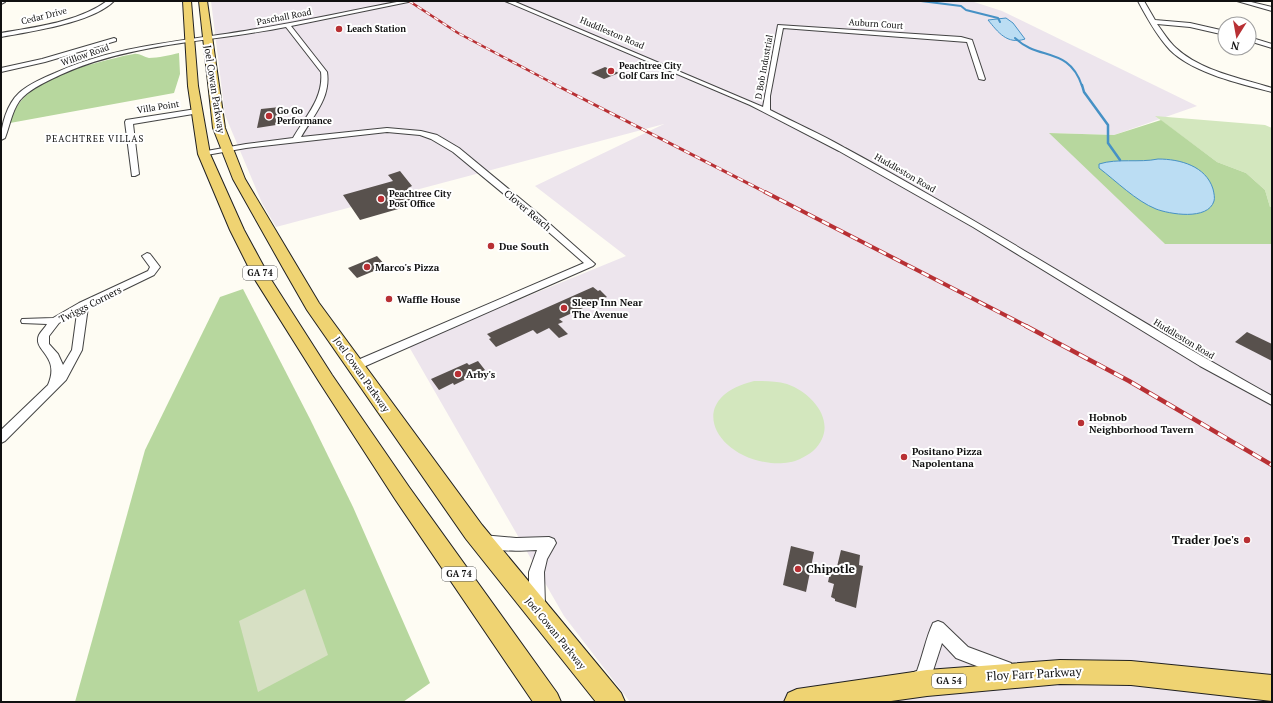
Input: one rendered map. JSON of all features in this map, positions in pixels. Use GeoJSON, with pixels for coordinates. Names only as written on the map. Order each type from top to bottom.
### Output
{"type":"FeatureCollection","features":[{"type":"Feature","properties":{"kind":"main road","name":"Joel Cowan Parkway"},"geometry":{"type":"LineString","coordinates":[[187,1],[196,111],[204,154],[237,230],[262,278],[326,379],[402,493],[543,698]]}},
{"type":"Feature","properties":{"kind":"main road","name":"Joel Cowan Parkway"},"geometry":{"type":"LineString","coordinates":[[203,1],[219,128],[234,148],[239,179],[290,268],[313,306],[474,532],[612,702]]}},
{"type":"Feature","properties":{"kind":"main road","name":"Floy Farr Parkway"},"geometry":{"type":"LineString","coordinates":[[797,702],[896,687],[1025,673],[1074,671],[1131,673],[1272,688]]}},
{"type":"Feature","properties":{"kind":"street","name":"Cedar Drive"},"geometry":{"type":"LineString","coordinates":[[1,36],[81,16],[99,10],[111,1]]}},
{"type":"Feature","properties":{"kind":"street","name":"Paschall Road"},"geometry":{"type":"LineString","coordinates":[[207,40],[288,26],[410,1]]}},
{"type":"Feature","properties":{"kind":"street","name":"Huddleston Road"},"geometry":{"type":"LineString","coordinates":[[508,1],[766,110],[847,152],[917,191],[1204,363],[1272,401]]}},
{"type":"Feature","properties":{"kind":"street"},"geometry":{"type":"LineString","coordinates":[[1141,1],[1153,22],[1173,49],[1189,60],[1217,72],[1272,90]]}},
{"type":"Feature","properties":{"kind":"street"},"geometry":{"type":"LineString","coordinates":[[1240,1],[1272,9]]}},
{"type":"Feature","properties":{"kind":"street"},"geometry":{"type":"LineString","coordinates":[[1153,22],[1190,25],[1217,31]]}},
{"type":"Feature","properties":{"kind":"street"},"geometry":{"type":"LineString","coordinates":[[288,26],[324,72],[326,78],[325,90],[295,141]]}},
{"type":"Feature","properties":{"kind":"street","name":"D Bob Industrial"},"geometry":{"type":"LineString","coordinates":[[766,110],[767,96],[780,26]]}},
{"type":"Feature","properties":{"kind":"street","name":"Auburn Court"},"geometry":{"type":"LineString","coordinates":[[780,26],[970,41],[982,79]]}},
{"type":"Feature","properties":{"kind":"street"},"geometry":{"type":"LineString","coordinates":[[1,70],[43,61],[114,40]]}},
{"type":"Feature","properties":{"kind":"street","name":"Willow Road"},"geometry":{"type":"LineString","coordinates":[[2,133],[14,104],[21,95],[32,87],[69,69],[112,54],[207,40]]}},
{"type":"Feature","properties":{"kind":"street"},"geometry":{"type":"LineString","coordinates":[[1257,41],[1272,46]]}},
{"type":"Feature","properties":{"kind":"street"},"geometry":{"type":"LineString","coordinates":[[43,61],[69,69]]}},
{"type":"Feature","properties":{"kind":"street","name":"Villa Point"},"geometry":{"type":"LineString","coordinates":[[135,174],[129,122],[196,111]]}},
{"type":"Feature","properties":{"kind":"street","name":"Clover Reach"},"geometry":{"type":"LineString","coordinates":[[204,154],[234,148],[387,130],[411,131],[434,137],[456,150],[475,165],[590,264],[356,365]]}},
{"type":"Feature","properties":{"kind":"street","name":"Twiggs Corners"},"geometry":{"type":"LineString","coordinates":[[53,387],[57,378],[58,366],[54,357],[44,345],[44,336],[55,321],[83,305],[151,273],[155,266],[147,256]]}},
{"type":"Feature","properties":{"kind":"street"},"geometry":{"type":"LineString","coordinates":[[1,438],[62,377],[77,350],[83,305]]}},
{"type":"Feature","properties":{"kind":"street"},"geometry":{"type":"LineString","coordinates":[[26,321],[55,321]]}},
{"type":"Feature","properties":{"kind":"street"},"geometry":{"type":"LineString","coordinates":[[481,540],[504,544],[549,543],[537,563],[535,575],[537,609]]}},
{"type":"Feature","properties":{"kind":"street"},"geometry":{"type":"LineString","coordinates":[[896,687],[924,677],[938,628],[962,653],[988,664],[1025,673]]}},
{"type":"Feature","properties":{"kind":"shaded area"},"geometry":{"type":"Polygon","coordinates":[[[211,1],[971,1],[1002,11],[1197,106],[1114,135],[1050,133],[1165,244],[1272,244],[1272,702],[630,702],[564,616],[408,345],[626,256],[535,186],[664,124],[276,227],[262,203],[225,115],[211,1]]]}},
{"type":"Feature","properties":{"kind":"green space"},"geometry":{"type":"Polygon","coordinates":[[[179,53],[180,74],[174,93],[10,123],[15,110],[23,99],[44,82],[56,76],[83,67],[134,54],[149,58],[179,53]]]}},
{"type":"Feature","properties":{"kind":"green space"},"geometry":{"type":"Polygon","coordinates":[[[1155,116],[1265,125],[1272,128],[1272,207],[1270,207],[1265,190],[1246,173],[1217,162],[1155,116]]]}},
{"type":"Feature","properties":{"kind":"green space"},"geometry":{"type":"Polygon","coordinates":[[[1161,120],[1217,162],[1246,173],[1265,190],[1270,207],[1272,207],[1272,244],[1165,244],[1049,133],[1114,135],[1161,120]]]}},
{"type":"Feature","properties":{"kind":"green space"},"geometry":{"type":"Polygon","coordinates":[[[243,289],[310,419],[353,507],[430,683],[403,702],[75,702],[145,450],[220,297],[243,289]]]}},
{"type":"Feature","properties":{"kind":"green space"},"geometry":{"type":"Polygon","coordinates":[[[754,381],[787,384],[807,395],[815,403],[821,412],[824,421],[824,431],[821,441],[812,452],[793,461],[771,463],[751,458],[734,450],[722,439],[715,426],[714,413],[719,400],[732,389],[754,381]]]}},
{"type":"Feature","properties":{"kind":"green space"},"geometry":{"type":"Polygon","coordinates":[[[305,589],[328,655],[258,692],[239,621],[305,589]]]}},
{"type":"Feature","properties":{"kind":"water"},"geometry":{"type":"Polygon","coordinates":[[[1006,18],[1013,23],[1025,39],[1008,39],[999,33],[988,20],[1006,18]]]}},
{"type":"Feature","properties":{"kind":"water"},"geometry":{"type":"Polygon","coordinates":[[[1158,159],[1183,162],[1198,169],[1205,175],[1210,181],[1214,194],[1214,201],[1210,207],[1196,214],[1170,213],[1156,209],[1134,196],[1099,168],[1099,164],[1106,162],[1158,159]]]}},
{"type":"Feature","properties":{"kind":"building"},"geometry":{"type":"Polygon","coordinates":[[[605,67],[619,73],[604,79],[591,73],[605,67]]]}},
{"type":"Feature","properties":{"kind":"building","name":"Go Go Performance"},"geometry":{"type":"Polygon","coordinates":[[[280,107],[276,125],[257,128],[261,109],[280,107]]]}},
{"type":"Feature","properties":{"kind":"building","name":"Peachtree City Post Office"},"geometry":{"type":"Polygon","coordinates":[[[400,171],[412,186],[408,188],[419,203],[360,220],[343,195],[393,181],[388,175],[400,171]]]}},
{"type":"Feature","properties":{"kind":"building","name":"Marco's Pizza"},"geometry":{"type":"Polygon","coordinates":[[[377,256],[386,266],[357,278],[348,268],[377,256]]]}},
{"type":"Feature","properties":{"kind":"building","name":"Sleep Inn Near The Avenue"},"geometry":{"type":"Polygon","coordinates":[[[593,287],[598,291],[600,290],[607,297],[559,319],[563,322],[558,324],[568,334],[559,338],[549,328],[537,334],[533,330],[496,347],[489,339],[491,338],[487,334],[593,287]]]}},
{"type":"Feature","properties":{"kind":"building"},"geometry":{"type":"Polygon","coordinates":[[[1247,332],[1272,344],[1272,361],[1235,342],[1247,332]]]}},
{"type":"Feature","properties":{"kind":"building","name":"Arby's"},"geometry":{"type":"Polygon","coordinates":[[[478,361],[485,370],[454,385],[453,383],[439,390],[431,379],[467,363],[469,365],[478,361]]]}},
{"type":"Feature","properties":{"kind":"building","name":"Chipotle"},"geometry":{"type":"Polygon","coordinates":[[[791,546],[814,552],[806,592],[783,585],[791,546]]]}},
{"type":"Feature","properties":{"kind":"building"},"geometry":{"type":"Polygon","coordinates":[[[841,550],[860,555],[859,565],[863,566],[856,608],[835,601],[835,599],[831,597],[834,584],[828,582],[830,573],[835,575],[841,550]]]}},
{"type":"Feature","properties":{"kind":"waterway"},"geometry":{"type":"LineString","coordinates":[[921,1],[961,6],[966,10],[998,18],[1000,22]]}},
{"type":"Feature","properties":{"kind":"waterway"},"geometry":{"type":"LineString","coordinates":[[1015,38],[1033,50],[1061,59],[1076,73],[1082,86]]}},
{"type":"Feature","properties":{"kind":"waterway"},"geometry":{"type":"LineString","coordinates":[[1082,85],[1084,92],[1108,125],[1108,143],[1120,160]]}},
{"type":"Feature","properties":{"kind":"railway"},"geometry":{"type":"LineString","coordinates":[[409,1],[458,33],[558,86]]}},
{"type":"Feature","properties":{"kind":"railway"},"geometry":{"type":"LineString","coordinates":[[556,85],[767,193]]}},
{"type":"Feature","properties":{"kind":"railway"},"geometry":{"type":"LineString","coordinates":[[765,192],[1028,327]]}},
{"type":"Feature","properties":{"kind":"railway"},"geometry":{"type":"LineString","coordinates":[[1026,326],[1129,381],[1272,465]]}},
{"type":"Feature","properties":{"kind":"place","name":"Leach Station"},"geometry":{"type":"Point","coordinates":[339,29]}},
{"type":"Feature","properties":{"kind":"place","name":"Peachtree City Golf Cars Inc"},"geometry":{"type":"Point","coordinates":[611,71]}},
{"type":"Feature","properties":{"kind":"place","name":"Go Go Performance"},"geometry":{"type":"Point","coordinates":[269,116]}},
{"type":"Feature","properties":{"kind":"place","name":"Peachtree City Post Office"},"geometry":{"type":"Point","coordinates":[381,199]}},
{"type":"Feature","properties":{"kind":"place","name":"Due South"},"geometry":{"type":"Point","coordinates":[491,246]}},
{"type":"Feature","properties":{"kind":"place","name":"Marco's Pizza"},"geometry":{"type":"Point","coordinates":[367,267]}},
{"type":"Feature","properties":{"kind":"place","name":"Waffle House"},"geometry":{"type":"Point","coordinates":[389,299]}},
{"type":"Feature","properties":{"kind":"place","name":"Sleep Inn Near The Avenue"},"geometry":{"type":"Point","coordinates":[564,308]}},
{"type":"Feature","properties":{"kind":"place","name":"Arby's"},"geometry":{"type":"Point","coordinates":[458,374]}},
{"type":"Feature","properties":{"kind":"place","name":"Hobnob Neighborhood Tavern"},"geometry":{"type":"Point","coordinates":[1081,423]}},
{"type":"Feature","properties":{"kind":"place","name":"Positano Pizza Napolentana"},"geometry":{"type":"Point","coordinates":[904,457]}},
{"type":"Feature","properties":{"kind":"place","name":"Trader Joe's"},"geometry":{"type":"Point","coordinates":[1247,540]}},
{"type":"Feature","properties":{"kind":"place","name":"Chipotle"},"geometry":{"type":"Point","coordinates":[798,569]}},
{"type":"Feature","properties":{"kind":"district","name":"PEACHTREE VILLAS"},"geometry":{"type":"Point","coordinates":[95,139]}}]}
